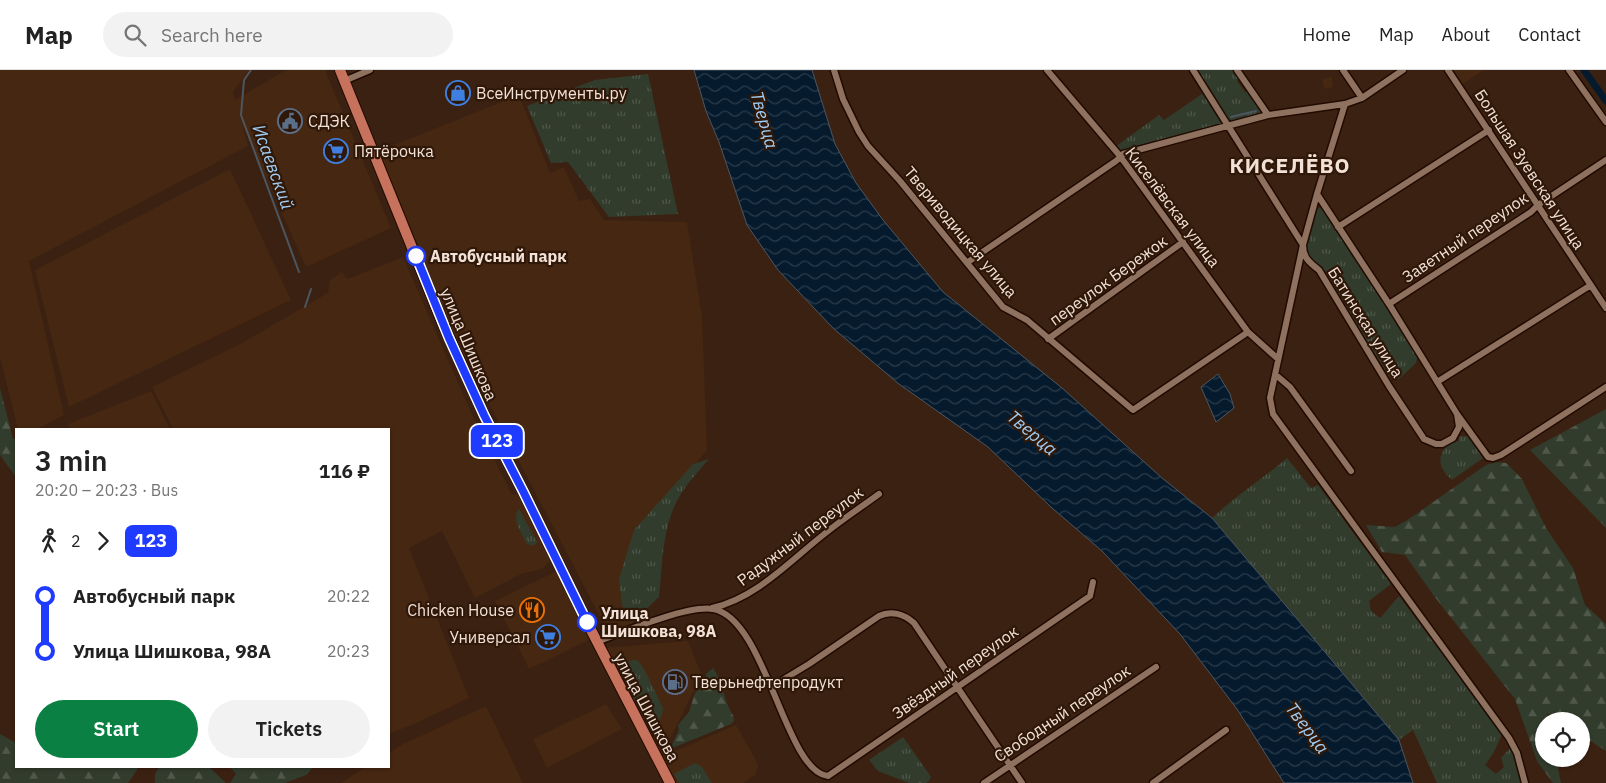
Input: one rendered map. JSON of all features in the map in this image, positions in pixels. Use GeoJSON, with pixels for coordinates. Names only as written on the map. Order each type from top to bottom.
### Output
{"type":"FeatureCollection","features":[{"type":"Feature","properties":{"kind":"main road","name":"улица Шишкова"},"geometry":{"type":"LineString","coordinates":[[340,70],[452,346],[596,642],[670,783]]}},
{"type":"Feature","properties":{"kind":"street"},"geometry":{"type":"LineString","coordinates":[[344,81],[370,70]]}},
{"type":"Feature","properties":{"kind":"street","name":"Твериводицкая улица"},"geometry":{"type":"LineString","coordinates":[[834,70],[843,99],[868,146],[968,262],[1003,307],[1027,320],[1133,410],[1248,332]]}},
{"type":"Feature","properties":{"kind":"street","name":"Киселёвская улица"},"geometry":{"type":"LineString","coordinates":[[1048,70],[1120,156],[1248,332],[1278,359]]}},
{"type":"Feature","properties":{"kind":"street","name":"Батинская улица"},"geometry":{"type":"LineString","coordinates":[[1193,70],[1303,245],[1303,253],[1306,260],[1319,270],[1389,386],[1424,439],[1442,444],[1453,438],[1459,427],[1457,414]]}},
{"type":"Feature","properties":{"kind":"street"},"geometry":{"type":"LineString","coordinates":[[1237,70],[1268,115]]}},
{"type":"Feature","properties":{"kind":"street"},"geometry":{"type":"LineString","coordinates":[[1343,70],[1362,98]]}},
{"type":"Feature","properties":{"kind":"street"},"geometry":{"type":"LineString","coordinates":[[968,262],[1116,161],[1120,156],[1268,115],[1345,104],[1362,98],[1403,70]]}},
{"type":"Feature","properties":{"kind":"street","name":"Большая Зуевская улица"},"geometry":{"type":"LineString","coordinates":[[1448,70],[1606,308]]}},
{"type":"Feature","properties":{"kind":"street"},"geometry":{"type":"LineString","coordinates":[[1569,70],[1606,122]]}},
{"type":"Feature","properties":{"kind":"street"},"geometry":{"type":"LineString","coordinates":[[1345,104],[1303,245],[1270,398],[1272,414],[1509,738],[1516,753],[1525,783]]}},
{"type":"Feature","properties":{"kind":"street"},"geometry":{"type":"LineString","coordinates":[[1338,226],[1489,130]]}},
{"type":"Feature","properties":{"kind":"street","name":"Заветный переулок"},"geometry":{"type":"LineString","coordinates":[[1390,304],[1531,212],[1538,205],[1606,160]]}},
{"type":"Feature","properties":{"kind":"street","name":"Батинская улица"},"geometry":{"type":"LineString","coordinates":[[1317,194],[1390,304],[1457,414],[1485,454],[1493,458],[1501,455],[1606,387]]}},
{"type":"Feature","properties":{"kind":"street","name":"переулок Бережок"},"geometry":{"type":"LineString","coordinates":[[1048,339],[1183,242]]}},
{"type":"Feature","properties":{"kind":"street"},"geometry":{"type":"LineString","coordinates":[[1437,382],[1591,286]]}},
{"type":"Feature","properties":{"kind":"street"},"geometry":{"type":"LineString","coordinates":[[1276,375],[1290,387],[1351,471]]}},
{"type":"Feature","properties":{"kind":"street","name":"Радужный переулок"},"geometry":{"type":"LineString","coordinates":[[596,642],[635,627],[678,614],[729,604],[757,588],[879,494]]}},
{"type":"Feature","properties":{"kind":"street","name":"Звёздный переулок"},"geometry":{"type":"LineString","coordinates":[[770,687],[796,743],[813,769],[824,776],[831,775],[958,688],[1011,648],[1090,596],[1093,582]]}},
{"type":"Feature","properties":{"kind":"street"},"geometry":{"type":"LineString","coordinates":[[708,609],[721,611],[738,624],[755,653],[770,687],[809,664],[879,616],[888,613],[906,617],[914,623],[1022,783]]}},
{"type":"Feature","properties":{"kind":"street","name":"Свободный переулок"},"geometry":{"type":"LineString","coordinates":[[984,783],[1156,667]]}},
{"type":"Feature","properties":{"kind":"street"},"geometry":{"type":"LineString","coordinates":[[1153,783],[1226,730]]}},
{"type":"Feature","properties":{"kind":"shaded area"},"geometry":{"type":"Polygon","coordinates":[[[0,70],[249,70],[233,92],[235,100],[286,70],[325,70],[391,228],[306,267],[242,124],[248,146],[29,261],[64,415],[39,428],[18,428],[0,357],[0,70]]]}},
{"type":"Feature","properties":{"kind":"shaded area"},"geometry":{"type":"Polygon","coordinates":[[[1452,70],[1483,70],[1462,85],[1452,70]]]}},
{"type":"Feature","properties":{"kind":"shaded area"},"geometry":{"type":"Polygon","coordinates":[[[1332,77],[1333,87],[1324,89],[1322,79],[1332,77]]]}},
{"type":"Feature","properties":{"kind":"shaded area"},"geometry":{"type":"Polygon","coordinates":[[[519,95],[550,173],[564,167],[579,201],[590,199],[604,220],[687,222],[702,316],[707,450],[660,508],[630,592],[642,619],[609,634],[463,354],[379,151],[519,95]]]}},
{"type":"Feature","properties":{"kind":"shaded area"},"geometry":{"type":"Polygon","coordinates":[[[230,169],[291,300],[69,407],[35,270],[230,169]]]}},
{"type":"Feature","properties":{"kind":"shaded area"},"geometry":{"type":"Polygon","coordinates":[[[403,257],[469,408],[512,495],[519,493],[552,558],[542,569],[521,574],[475,598],[442,531],[409,548],[469,698],[390,734],[390,428],[172,428],[152,387],[242,343],[328,293],[330,280],[342,272],[347,279],[403,257]]]}},
{"type":"Feature","properties":{"kind":"shaded area"},"geometry":{"type":"Polygon","coordinates":[[[151,391],[170,428],[70,428],[68,424],[151,391]]]}},
{"type":"Feature","properties":{"kind":"shaded area"},"geometry":{"type":"Polygon","coordinates":[[[557,571],[591,639],[529,669],[495,601],[557,571]]]}},
{"type":"Feature","properties":{"kind":"shaded area"},"geometry":{"type":"Polygon","coordinates":[[[688,641],[705,683],[693,692],[661,757],[736,725],[758,767],[755,775],[743,783],[674,783],[604,648],[688,641]]]}},
{"type":"Feature","properties":{"kind":"shaded area"},"geometry":{"type":"Polygon","coordinates":[[[606,704],[622,729],[547,768],[533,739],[606,704]]]}},
{"type":"Feature","properties":{"kind":"shaded area"},"geometry":{"type":"Polygon","coordinates":[[[486,706],[523,783],[341,783],[364,768],[390,768],[390,752],[403,744],[486,706]]]}},
{"type":"Feature","properties":{"kind":"green space"},"geometry":{"type":"Polygon","coordinates":[[[1196,70],[1233,70],[1239,79],[1237,81],[1245,92],[1248,92],[1265,113],[1231,121],[1226,117],[1196,70]]]}},
{"type":"Feature","properties":{"kind":"green space"},"geometry":{"type":"Polygon","coordinates":[[[648,74],[678,214],[609,217],[568,162],[551,163],[527,106],[595,80],[648,74]]]}},
{"type":"Feature","properties":{"kind":"green space"},"geometry":{"type":"Polygon","coordinates":[[[1205,92],[1223,123],[1120,150],[1115,147],[1159,115],[1164,120],[1205,92]]]}},
{"type":"Feature","properties":{"kind":"green space"},"geometry":{"type":"Polygon","coordinates":[[[1317,208],[1322,208],[1325,212],[1418,354],[1416,363],[1399,379],[1390,377],[1320,270],[1307,257],[1305,251],[1317,208]]]}},
{"type":"Feature","properties":{"kind":"green space"},"geometry":{"type":"Polygon","coordinates":[[[0,388],[13,439],[15,439],[15,476],[0,455],[0,388]]]}},
{"type":"Feature","properties":{"kind":"green space"},"geometry":{"type":"Polygon","coordinates":[[[1606,409],[1606,528],[1530,450],[1606,409]]]}},
{"type":"Feature","properties":{"kind":"green space"},"geometry":{"type":"Polygon","coordinates":[[[1468,436],[1483,458],[1452,480],[1441,466],[1442,452],[1449,444],[1459,441],[1459,437],[1468,436]]]}},
{"type":"Feature","properties":{"kind":"green space"},"geometry":{"type":"Polygon","coordinates":[[[1287,458],[1311,488],[1318,485],[1391,584],[1369,601],[1371,611],[1380,618],[1399,596],[1502,734],[1494,752],[1485,765],[1496,774],[1504,767],[1501,758],[1511,747],[1521,783],[1437,783],[1413,730],[1399,740],[1212,518],[1287,458]]]}},
{"type":"Feature","properties":{"kind":"green space"},"geometry":{"type":"Polygon","coordinates":[[[709,459],[683,491],[672,512],[664,543],[659,597],[631,623],[622,605],[619,579],[634,530],[693,464],[709,459]]]}},
{"type":"Feature","properties":{"kind":"green space"},"geometry":{"type":"Polygon","coordinates":[[[1496,462],[1506,463],[1522,479],[1546,528],[1573,568],[1585,605],[1606,624],[1606,751],[1590,741],[1590,712],[1535,712],[1535,755],[1515,699],[1434,596],[1405,555],[1382,552],[1366,525],[1395,527],[1486,465],[1496,462]]]}},
{"type":"Feature","properties":{"kind":"green space"},"geometry":{"type":"Polygon","coordinates":[[[519,509],[537,542],[534,546],[527,544],[518,526],[516,518],[519,509]]]}},
{"type":"Feature","properties":{"kind":"green space"},"geometry":{"type":"Polygon","coordinates":[[[637,660],[643,667],[663,708],[662,715],[653,728],[648,726],[617,668],[617,665],[637,660]]]}},
{"type":"Feature","properties":{"kind":"green space"},"geometry":{"type":"Polygon","coordinates":[[[713,668],[719,679],[734,721],[731,724],[670,749],[679,730],[678,725],[689,712],[695,693],[703,685],[706,674],[713,668]]]}},
{"type":"Feature","properties":{"kind":"green space"},"geometry":{"type":"Polygon","coordinates":[[[0,734],[15,742],[15,768],[137,768],[128,783],[0,783],[0,734]]]}},
{"type":"Feature","properties":{"kind":"green space"},"geometry":{"type":"Polygon","coordinates":[[[903,737],[931,777],[929,781],[922,771],[914,776],[919,783],[909,783],[878,771],[869,760],[903,737]]]}},
{"type":"Feature","properties":{"kind":"green space"},"geometry":{"type":"Polygon","coordinates":[[[695,763],[702,767],[712,783],[679,783],[674,774],[695,763]]]}},
{"type":"Feature","properties":{"kind":"green space"},"geometry":{"type":"Polygon","coordinates":[[[1541,767],[1558,767],[1561,783],[1553,783],[1541,767]]]}},
{"type":"Feature","properties":{"kind":"green space"},"geometry":{"type":"Polygon","coordinates":[[[159,768],[210,768],[226,783],[155,783],[155,774],[159,768]]]}},
{"type":"Feature","properties":{"kind":"green space"},"geometry":{"type":"Polygon","coordinates":[[[231,768],[312,768],[306,775],[285,783],[230,783],[236,774],[231,768]]]}},
{"type":"Feature","properties":{"kind":"green space"},"geometry":{"type":"Polygon","coordinates":[[[922,771],[929,781],[926,783],[919,783],[914,776],[922,771]]]}},
{"type":"Feature","properties":{"kind":"water","name":"Тверца"},"geometry":{"type":"Polygon","coordinates":[[[694,70],[812,70],[835,144],[856,183],[883,220],[943,292],[1062,388],[1162,478],[1212,518],[1399,740],[1413,783],[1284,783],[1237,709],[1180,634],[1102,551],[1051,507],[988,447],[899,384],[834,329],[778,270],[747,225],[719,142],[706,111],[694,70]]]}},
{"type":"Feature","properties":{"kind":"water"},"geometry":{"type":"Polygon","coordinates":[[[1218,374],[1230,394],[1234,408],[1216,422],[1201,387],[1218,374]]]}},
{"type":"Feature","properties":{"kind":"waterway","name":"Исаевский"},"geometry":{"type":"LineString","coordinates":[[251,70],[244,80],[241,115],[299,272]]}},
{"type":"Feature","properties":{"kind":"waterway"},"geometry":{"type":"LineString","coordinates":[[1584,70],[1606,101]]}},
{"type":"Feature","properties":{"kind":"waterway"},"geometry":{"type":"LineString","coordinates":[[1231,117],[1256,111]]}},
{"type":"Feature","properties":{"kind":"waterway","name":"Исаевский"},"geometry":{"type":"LineString","coordinates":[[305,307],[311,289]]}},
{"type":"Feature","properties":{"kind":"bus line","name":"123"},"geometry":{"type":"LineString","coordinates":[[416,256],[449,338],[484,415],[587,622]]}},
{"type":"Feature","properties":{"kind":"place","name":"ВсеИнструменты.ру"},"geometry":{"type":"Point","coordinates":[458,93]}},
{"type":"Feature","properties":{"kind":"place","name":"СДЭК"},"geometry":{"type":"Point","coordinates":[290,121]}},
{"type":"Feature","properties":{"kind":"place","name":"Пятёрочка"},"geometry":{"type":"Point","coordinates":[336,151]}},
{"type":"Feature","properties":{"kind":"place","name":"Автобусный парк"},"geometry":{"type":"Point","coordinates":[416,256]}},
{"type":"Feature","properties":{"kind":"place","name":"Chicken House"},"geometry":{"type":"Point","coordinates":[532,610]}},
{"type":"Feature","properties":{"kind":"place","name":"Улица Шишкова, 98А"},"geometry":{"type":"Point","coordinates":[587,622]}},
{"type":"Feature","properties":{"kind":"place","name":"Универсал"},"geometry":{"type":"Point","coordinates":[548,637]}},
{"type":"Feature","properties":{"kind":"place","name":"Тверьнефтепродукт"},"geometry":{"type":"Point","coordinates":[675,682]}},
{"type":"Feature","properties":{"kind":"district","name":"КИСЕЛЁВО"},"geometry":{"type":"Point","coordinates":[1290,166]}}]}
